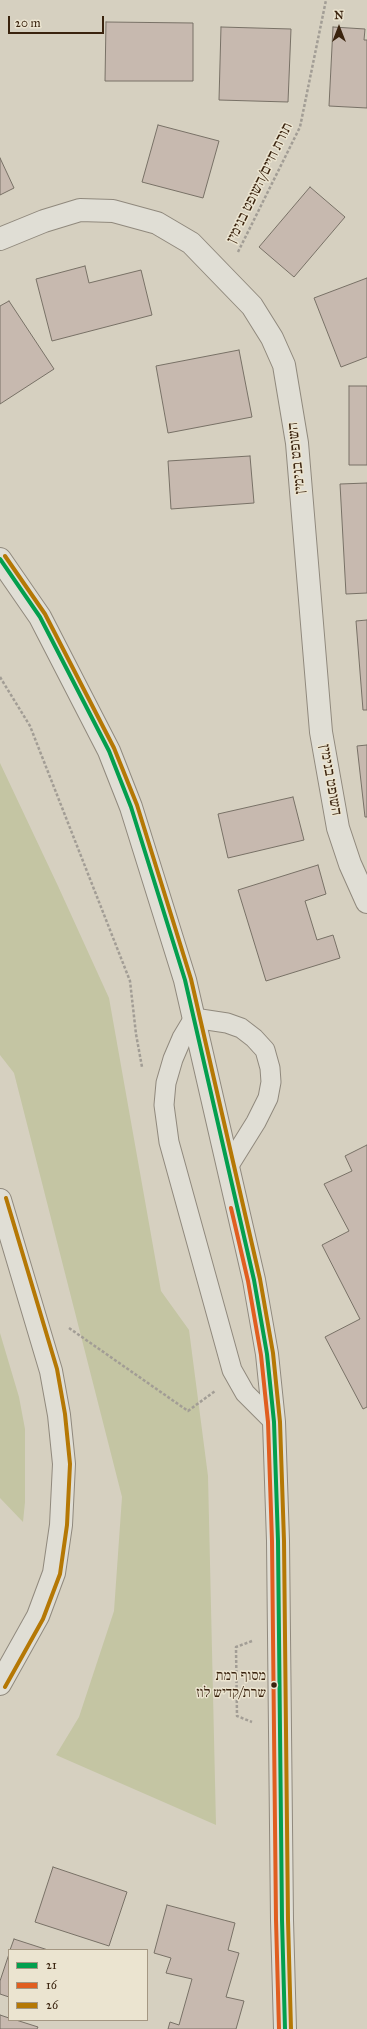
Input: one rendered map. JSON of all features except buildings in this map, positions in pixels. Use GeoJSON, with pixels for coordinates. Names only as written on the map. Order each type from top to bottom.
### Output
{"type":"FeatureCollection","features":[{"type":"Feature","properties":{"kind":"street","name":"השופט בנימין"},"geometry":{"type":"LineString","coordinates":[[0,239],[44,221],[80,210],[113,211],[157,223],[191,243],[252,306],[272,338],[284,365],[297,443],[321,732],[338,828],[350,864],[367,902]]}},
{"type":"Feature","properties":{"kind":"street"},"geometry":{"type":"LineString","coordinates":[[0,559],[40,617],[109,751],[131,807],[156,882],[185,980],[254,1280],[267,1354],[274,1422],[278,1541],[282,1920],[285,2029]]}},
{"type":"Feature","properties":{"kind":"street"},"geometry":{"type":"LineString","coordinates":[[0,1200],[51,1371],[59,1415],[64,1464],[62,1525],[54,1573],[38,1616],[0,1684]]}},
{"type":"Feature","properties":{"kind":"lane"},"geometry":{"type":"LineString","coordinates":[[228,1167],[256,1122],[268,1098],[272,1082],[270,1068],[265,1050],[254,1038],[241,1028],[227,1023],[194,1018],[173,1059],[166,1083],[164,1105],[169,1142],[232,1370],[245,1393],[274,1422]]}},
{"type":"Feature","properties":{"kind":"path","name":"תורת חיים/השופט בנימין"},"geometry":{"type":"LineString","coordinates":[[225,278],[300,127],[326,0]]}},
{"type":"Feature","properties":{"kind":"path"},"geometry":{"type":"LineString","coordinates":[[0,677],[30,726],[130,981],[136,1034],[142,1068]]}},
{"type":"Feature","properties":{"kind":"path"},"geometry":{"type":"LineString","coordinates":[[68,1327],[188,1411],[219,1389]]}},
{"type":"Feature","properties":{"kind":"path"},"geometry":{"type":"LineString","coordinates":[[254,1640],[236,1647],[237,1716],[256,1723]]}},
{"type":"Feature","properties":{"kind":"green space"},"geometry":{"type":"Polygon","coordinates":[[[0,763],[109,998],[161,1291],[189,1330],[208,1476],[216,1825],[56,1755],[79,1717],[114,1611],[122,1497],[14,1073],[0,1055],[0,763]]]}},
{"type":"Feature","properties":{"kind":"green space"},"geometry":{"type":"Polygon","coordinates":[[[0,1333],[19,1397],[25,1429],[25,1502],[23,1522],[0,1498],[0,1333]]]}},
{"type":"Feature","properties":{"kind":"transit line","name":"26"},"geometry":{"type":"LineString","coordinates":[[5,556],[45,614],[114,748],[137,805],[191,979],[260,1279],[273,1353],[280,1422],[284,1541],[288,1920],[291,2029]]}},
{"type":"Feature","properties":{"kind":"transit line","name":"21"},"geometry":{"type":"LineString","coordinates":[[0,559],[40,617],[109,751],[131,807],[185,980],[254,1280],[267,1354],[274,1422],[278,1541],[282,1920],[285,2029]]}},
{"type":"Feature","properties":{"kind":"transit line","name":"26"},"geometry":{"type":"LineString","coordinates":[[5,1687],[43,1619],[60,1574],[67,1525],[70,1464],[65,1414],[57,1369],[6,1198]]}},
{"type":"Feature","properties":{"kind":"transit line","name":"16"},"geometry":{"type":"LineString","coordinates":[[231,1208],[248,1281],[261,1355],[268,1422],[272,1541],[276,1920],[279,2029]]}},
{"type":"Feature","properties":{"kind":"place","name":"מסוף רמת שרת/קדיש לוז"},"geometry":{"type":"Point","coordinates":[274,1685]}}]}
